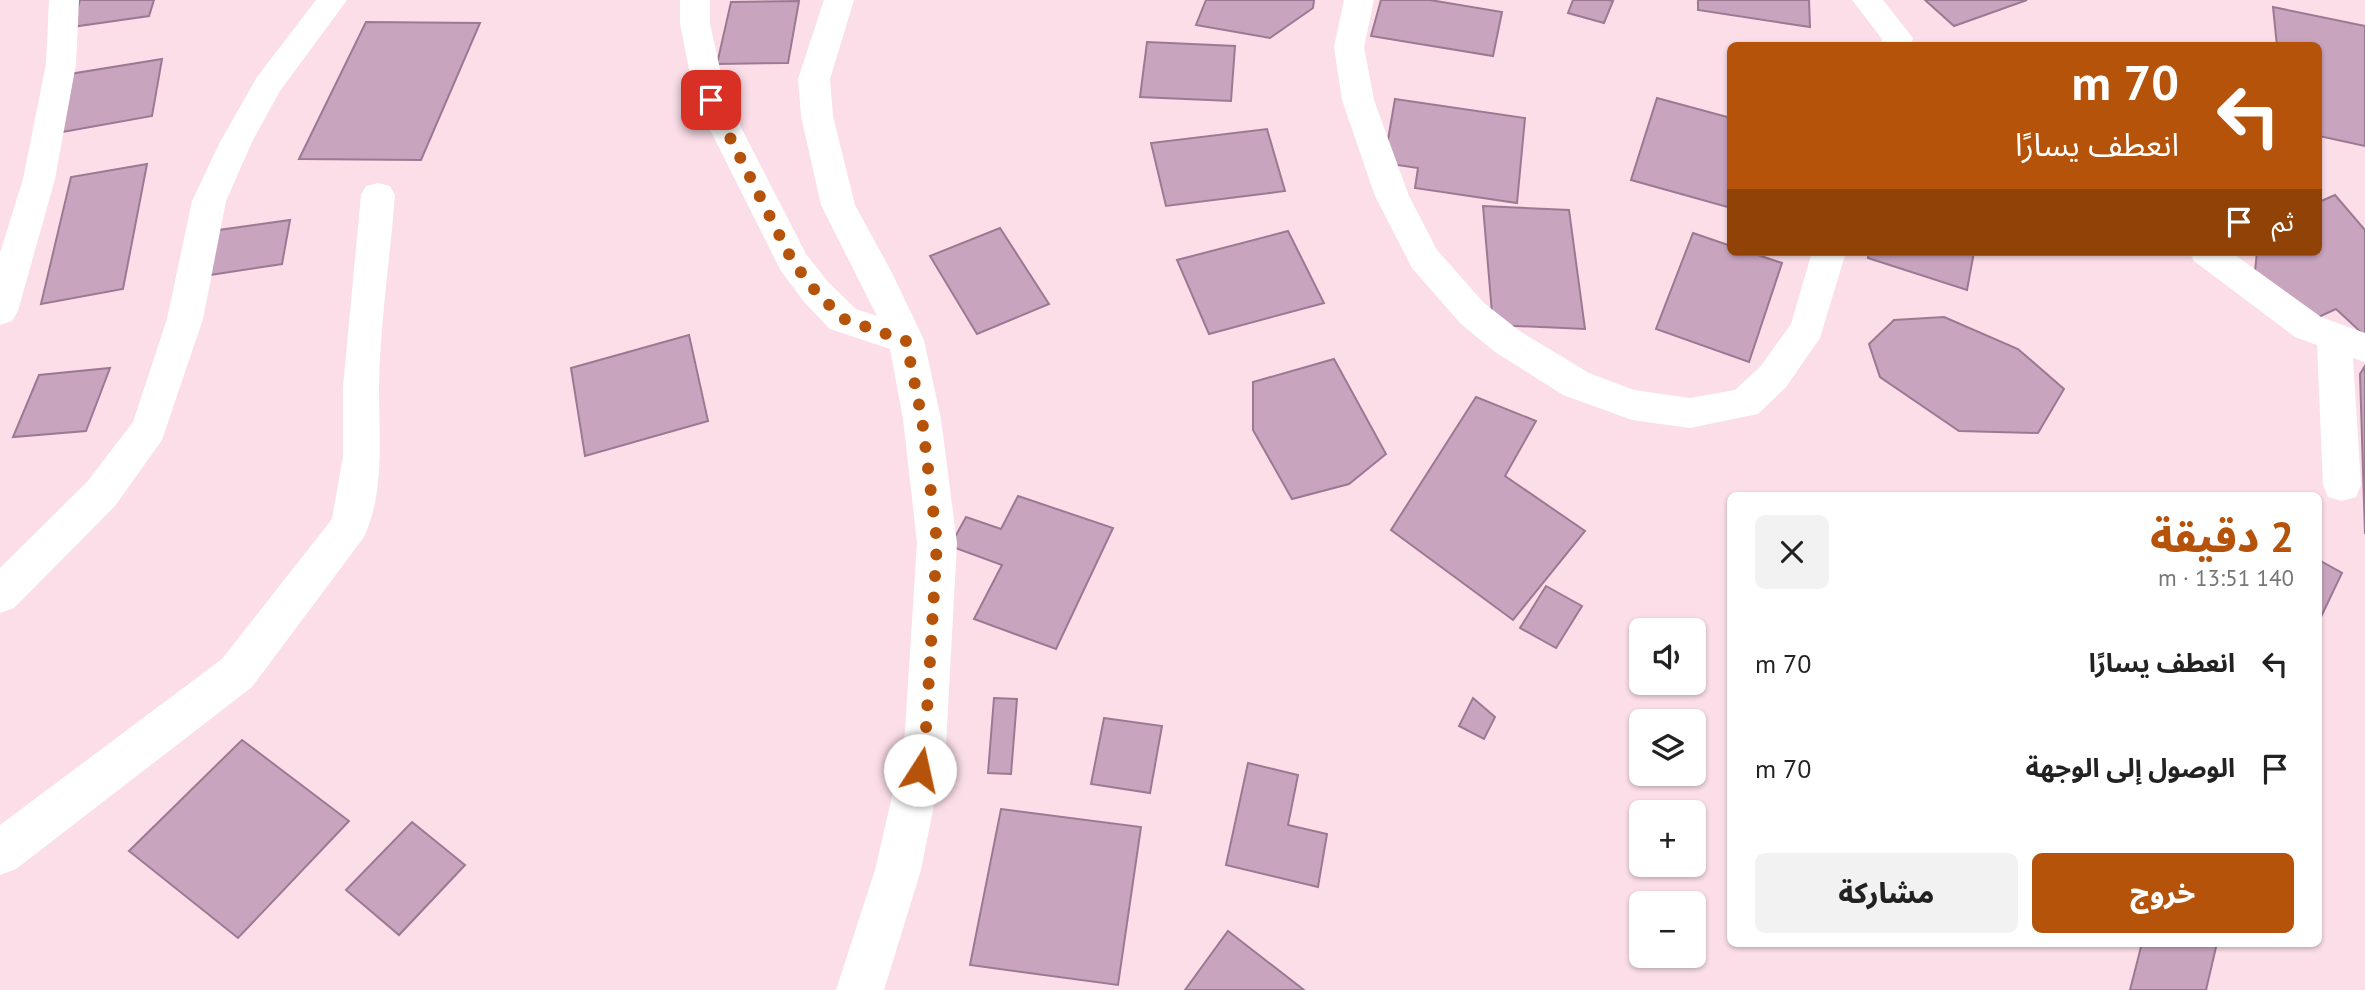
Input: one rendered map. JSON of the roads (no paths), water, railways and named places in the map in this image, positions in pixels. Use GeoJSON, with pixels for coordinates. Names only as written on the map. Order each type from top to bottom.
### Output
{"type":"FeatureCollection","features":[{"type":"Feature","properties":{"kind":"street"},"geometry":{"type":"LineString","coordinates":[[0,311],[39,179],[61,64],[64,0]]}},
{"type":"Feature","properties":{"kind":"street"},"geometry":{"type":"LineString","coordinates":[[0,595],[101,494],[149,429],[185,319],[209,201],[236,142],[268,85],[332,0]]}},
{"type":"Feature","properties":{"kind":"street"},"geometry":{"type":"LineString","coordinates":[[695,0],[695,24],[711,100],[793,262],[817,293],[844,319],[906,341]]}},
{"type":"Feature","properties":{"kind":"street"},"geometry":{"type":"LineString","coordinates":[[839,0],[814,79],[817,116],[838,205],[875,273],[906,341],[922,419],[937,542],[925,745],[898,870],[860,990]]}},
{"type":"Feature","properties":{"kind":"street"},"geometry":{"type":"LineString","coordinates":[[1359,0],[1349,47],[1358,100],[1392,196],[1424,259],[1472,313],[1508,342],[1576,384],[1632,405],[1690,413],[1745,403],[1773,377],[1807,328],[1828,256]]}},
{"type":"Feature","properties":{"kind":"street"},"geometry":{"type":"LineString","coordinates":[[1867,0],[1900,42]]}},
{"type":"Feature","properties":{"kind":"street"},"geometry":{"type":"LineString","coordinates":[[0,853],[237,673],[350,525],[362,456],[361,387],[378,195]]}},
{"type":"Feature","properties":{"kind":"street"},"geometry":{"type":"LineString","coordinates":[[2211,256],[2308,327],[2349,342],[2342,485]]}}]}
